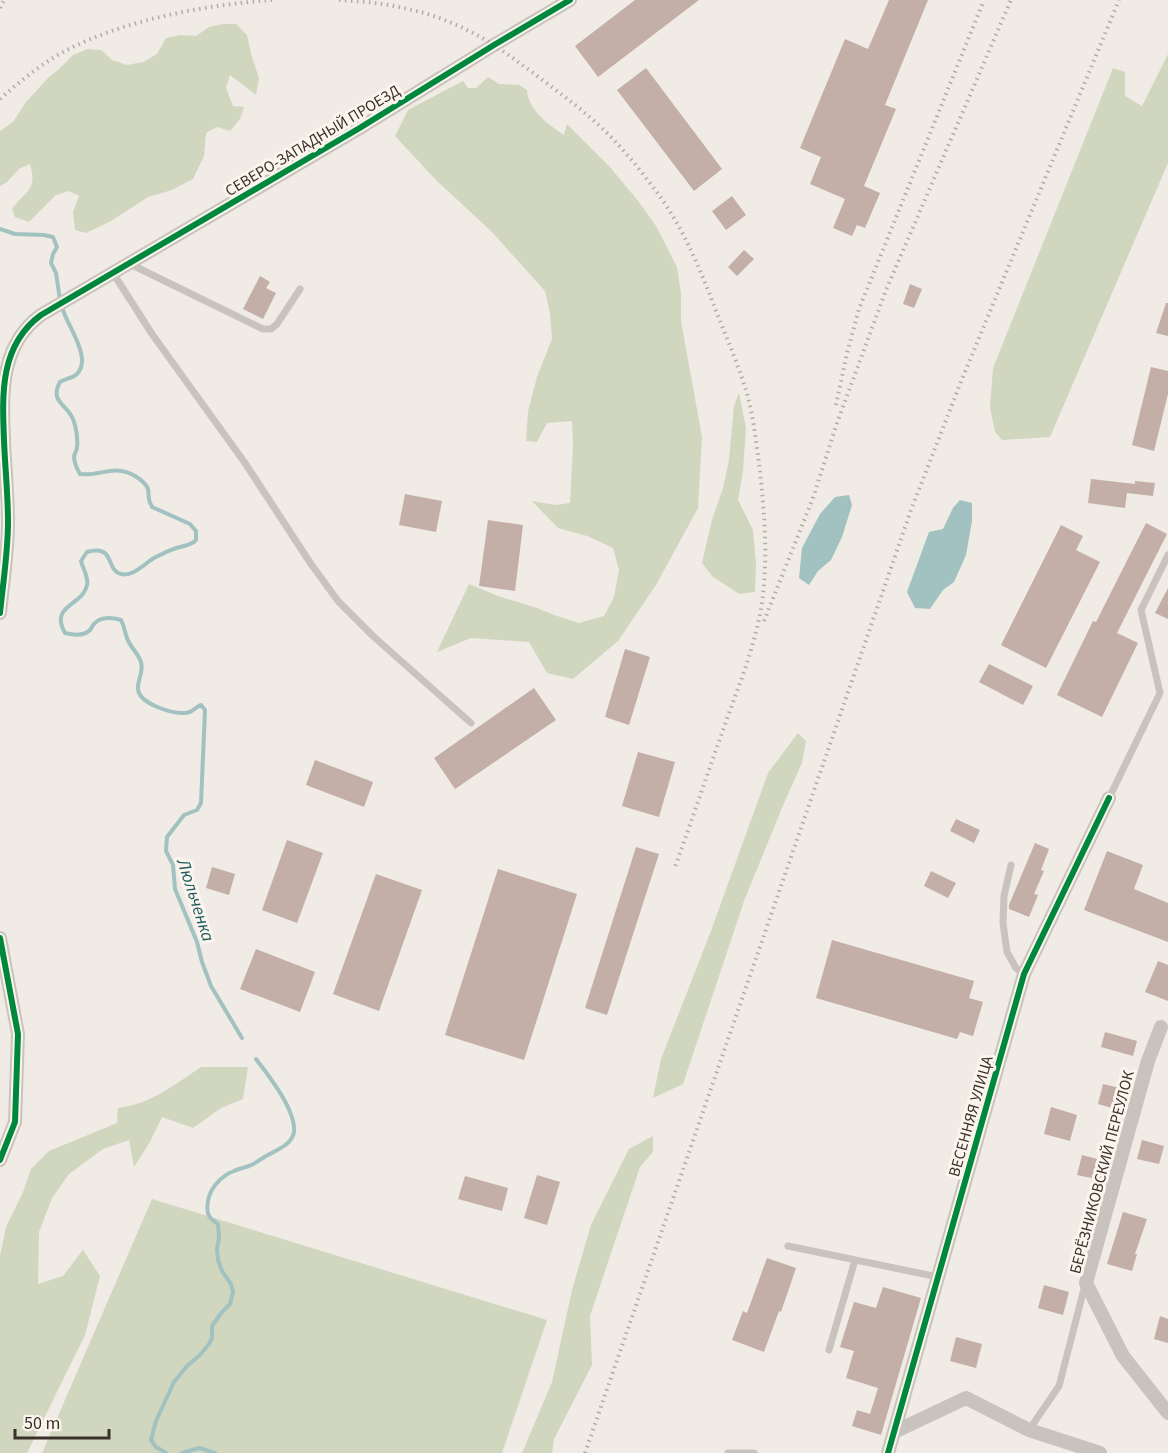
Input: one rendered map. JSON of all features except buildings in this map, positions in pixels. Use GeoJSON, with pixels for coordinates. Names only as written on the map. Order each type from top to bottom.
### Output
{"type":"FeatureCollection","features":[{"type":"Feature","properties":{"kind":"street","name":"СЕВЕРО-ЗАПАДНЫЙ ПРОЕЗД"},"geometry":{"type":"LineString","coordinates":[[0,613],[8,523],[3,411],[4,381],[11,353],[21,334],[34,320],[358,129],[570,0]]}},
{"type":"Feature","properties":{"kind":"street","name":"ВЕСЕННЯЯ УЛИЦА"},"geometry":{"type":"LineString","coordinates":[[888,1453],[1024,974],[1109,798]]}},
{"type":"Feature","properties":{"kind":"street"},"geometry":{"type":"LineString","coordinates":[[0,938],[18,1034],[15,1122],[0,1160]]}},
{"type":"Feature","properties":{"kind":"street","name":"БЕРЁЗНИКОВСКИЙ ПЕРЕУЛОК"},"geometry":{"type":"LineString","coordinates":[[1161,1028],[1148,1061],[1086,1283],[1123,1356],[1168,1412]]}},
{"type":"Feature","properties":{"kind":"street"},"geometry":{"type":"LineString","coordinates":[[894,1432],[966,1398],[1029,1430],[1100,1453]]}},
{"type":"Feature","properties":{"kind":"street"},"geometry":{"type":"LineString","coordinates":[[1168,1412],[1168,1418]]}},
{"type":"Feature","properties":{"kind":"lane"},"geometry":{"type":"LineString","coordinates":[[130,264],[263,329],[271,329],[277,324],[300,289]]}},
{"type":"Feature","properties":{"kind":"lane"},"geometry":{"type":"LineString","coordinates":[[113,273],[152,334],[241,456],[311,564],[338,601],[374,637],[471,723]]}},
{"type":"Feature","properties":{"kind":"lane"},"geometry":{"type":"LineString","coordinates":[[1109,798],[1160,693],[1141,610],[1168,555]]}},
{"type":"Feature","properties":{"kind":"lane"},"geometry":{"type":"LineString","coordinates":[[1160,693],[1168,693]]}},
{"type":"Feature","properties":{"kind":"lane"},"geometry":{"type":"LineString","coordinates":[[1011,865],[1004,896],[1003,922],[1007,952],[1016,968],[1024,974]]}},
{"type":"Feature","properties":{"kind":"lane"},"geometry":{"type":"LineString","coordinates":[[788,1246],[938,1277]]}},
{"type":"Feature","properties":{"kind":"lane"},"geometry":{"type":"LineString","coordinates":[[829,1350],[855,1260]]}},
{"type":"Feature","properties":{"kind":"lane"},"geometry":{"type":"LineString","coordinates":[[1029,1430],[1059,1386],[1086,1283]]}},
{"type":"Feature","properties":{"kind":"lane"},"geometry":{"type":"LineString","coordinates":[[728,1453],[754,1453]]}},
{"type":"Feature","properties":{"kind":"green space"},"geometry":{"type":"Polygon","coordinates":[[[236,24],[247,35],[259,78],[256,95],[230,75],[226,88],[233,106],[244,107],[240,119],[230,131],[217,127],[206,133],[204,156],[193,179],[172,190],[148,197],[111,221],[86,233],[75,230],[73,212],[79,196],[69,191],[56,195],[29,222],[15,217],[12,209],[29,190],[32,173],[30,164],[19,169],[0,186],[0,131],[13,122],[26,102],[48,78],[73,55],[88,49],[101,50],[112,60],[127,65],[143,62],[157,54],[166,38],[180,35],[196,36],[209,27],[236,24]]]}},
{"type":"Feature","properties":{"kind":"green space"},"geometry":{"type":"Polygon","coordinates":[[[1168,54],[1168,163],[1050,437],[1002,440],[995,432],[990,407],[993,368],[1113,68],[1125,72],[1125,96],[1142,106],[1168,54]]]}},
{"type":"Feature","properties":{"kind":"green space"},"geometry":{"type":"Polygon","coordinates":[[[488,77],[499,84],[519,85],[527,90],[535,110],[546,122],[564,135],[567,124],[609,166],[656,226],[677,267],[681,293],[681,321],[702,437],[698,508],[656,585],[618,641],[573,679],[547,673],[529,642],[471,638],[437,652],[469,584],[579,623],[604,616],[614,597],[619,570],[613,548],[587,536],[558,528],[532,501],[555,505],[570,503],[572,421],[547,423],[537,442],[526,441],[528,411],[537,377],[552,339],[545,291],[492,232],[436,180],[395,136],[408,110],[463,81],[468,88],[476,88],[488,77]]]}},
{"type":"Feature","properties":{"kind":"green space"},"geometry":{"type":"Polygon","coordinates":[[[739,393],[746,428],[738,500],[753,530],[756,564],[755,592],[739,594],[712,576],[702,563],[712,520],[723,488],[729,460],[734,406],[739,393]]]}},
{"type":"Feature","properties":{"kind":"green space"},"geometry":{"type":"Polygon","coordinates":[[[798,733],[806,741],[802,763],[744,901],[683,1084],[653,1098],[661,1059],[711,931],[768,773],[798,733]]]}},
{"type":"Feature","properties":{"kind":"green space"},"geometry":{"type":"Polygon","coordinates":[[[201,1067],[248,1067],[243,1099],[221,1108],[193,1128],[162,1117],[134,1167],[129,1140],[103,1149],[69,1174],[52,1198],[39,1232],[38,1284],[63,1276],[83,1250],[100,1276],[85,1335],[27,1453],[0,1453],[0,1256],[6,1227],[31,1169],[49,1151],[117,1123],[118,1108],[152,1098],[201,1067]]]}},
{"type":"Feature","properties":{"kind":"green space"},"geometry":{"type":"Polygon","coordinates":[[[653,1136],[653,1152],[640,1167],[590,1316],[592,1365],[554,1439],[552,1453],[522,1453],[552,1382],[572,1290],[591,1225],[629,1149],[653,1136]]]}},
{"type":"Feature","properties":{"kind":"green space"},"geometry":{"type":"Polygon","coordinates":[[[152,1199],[547,1320],[502,1453],[42,1453],[152,1199]]]}},
{"type":"Feature","properties":{"kind":"water"},"geometry":{"type":"Polygon","coordinates":[[[849,495],[852,505],[842,537],[831,560],[818,571],[809,585],[799,578],[802,548],[820,514],[835,497],[849,495]]]}},
{"type":"Feature","properties":{"kind":"water"},"geometry":{"type":"Polygon","coordinates":[[[960,500],[972,503],[972,521],[966,555],[954,582],[943,590],[930,609],[915,608],[907,592],[929,532],[943,529],[953,508],[960,500]]]}},
{"type":"Feature","properties":{"kind":"waterway","name":"Люльченка"},"geometry":{"type":"LineString","coordinates":[[0,229],[15,234],[53,237],[57,247],[51,263],[56,273],[60,300]]}},
{"type":"Feature","properties":{"kind":"waterway","name":"Люльченка"},"geometry":{"type":"LineString","coordinates":[[62,307],[82,359],[77,374],[60,382],[57,389],[58,399],[74,422],[77,444],[74,458],[80,474],[114,470],[135,476],[147,487],[152,507],[190,524],[196,531],[196,540],[189,545],[163,553],[130,574],[116,572],[106,554],[96,550],[87,552],[81,561],[87,576],[87,585],[80,597],[64,611],[61,624],[65,633],[78,634],[88,632],[96,622],[102,619],[121,620],[128,641],[141,662],[142,670],[138,689],[144,699],[157,707],[173,712],[187,713],[201,705],[205,710],[201,803],[197,810],[184,815],[167,837],[166,851],[173,865],[175,889],[197,942],[211,986],[242,1038]]}},
{"type":"Feature","properties":{"kind":"waterway","name":"Люльченка"},"geometry":{"type":"LineString","coordinates":[[166,1453],[156,1447],[151,1440],[156,1421],[174,1382],[209,1344],[212,1338],[212,1326],[230,1304],[233,1292],[218,1260],[218,1224],[208,1215],[209,1196],[217,1183],[225,1176],[282,1148],[293,1137],[291,1114],[256,1059]]}},
{"type":"Feature","properties":{"kind":"waterway","name":"Люльченка"},"geometry":{"type":"LineString","coordinates":[[182,1453],[199,1448],[215,1453]]}},
{"type":"Feature","properties":{"kind":"railway"},"geometry":{"type":"LineString","coordinates":[[0,8],[4,0]]}},
{"type":"Feature","properties":{"kind":"railway"},"geometry":{"type":"LineString","coordinates":[[0,99],[54,57],[111,31],[192,10],[272,0]]}},
{"type":"Feature","properties":{"kind":"railway"},"geometry":{"type":"LineString","coordinates":[[339,0],[405,8],[437,17],[467,30],[511,57],[591,118],[629,157],[670,211],[698,267],[732,352],[749,402],[759,463],[765,529],[763,595],[749,657],[675,867]]}},
{"type":"Feature","properties":{"kind":"railway"},"geometry":{"type":"LineString","coordinates":[[836,405],[859,309],[984,0]]}},
{"type":"Feature","properties":{"kind":"railway"},"geometry":{"type":"LineString","coordinates":[[764,621],[813,498],[837,423],[886,290],[1011,0]]}},
{"type":"Feature","properties":{"kind":"railway"},"geometry":{"type":"LineString","coordinates":[[585,1453],[911,510],[962,379],[1119,0]]}},
{"type":"Feature","properties":{"kind":"cycle path"},"geometry":{"type":"LineString","coordinates":[[0,613],[8,522],[3,422],[4,388],[11,355],[28,327],[41,315],[358,129],[570,0]]}},
{"type":"Feature","properties":{"kind":"cycle path"},"geometry":{"type":"LineString","coordinates":[[888,1453],[1024,974],[1109,798]]}},
{"type":"Feature","properties":{"kind":"cycle path"},"geometry":{"type":"LineString","coordinates":[[0,938],[18,1034],[15,1122],[0,1160]]}}]}
